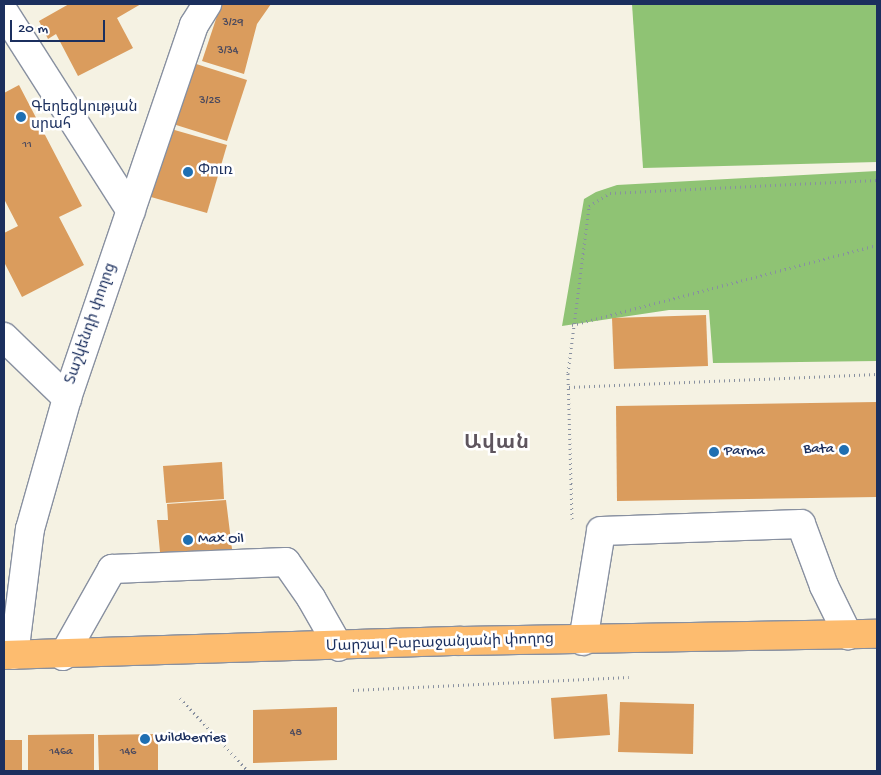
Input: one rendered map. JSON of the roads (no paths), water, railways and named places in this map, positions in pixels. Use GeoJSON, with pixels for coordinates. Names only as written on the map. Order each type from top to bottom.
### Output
{"type":"FeatureCollection","features":[{"type":"Feature","properties":{"kind":"main road","name":"Մարշալ Բաբաջանյանի փողոց"},"geometry":{"type":"LineString","coordinates":[[9,655],[63,656],[583,640],[877,634]]}},
{"type":"Feature","properties":{"kind":"street","name":"Տաշկենդի փողոց"},"geometry":{"type":"LineString","coordinates":[[9,655],[30,529],[67,398],[194,25],[207,4]]}},
{"type":"Feature","properties":{"kind":"street"},"geometry":{"type":"LineString","coordinates":[[4,12],[131,211]]}},
{"type":"Feature","properties":{"kind":"street"},"geometry":{"type":"LineString","coordinates":[[4,337],[67,398]]}},
{"type":"Feature","properties":{"kind":"street"},"geometry":{"type":"LineString","coordinates":[[583,640],[601,530],[801,524],[824,586],[848,634]]}},
{"type":"Feature","properties":{"kind":"street"},"geometry":{"type":"LineString","coordinates":[[63,656],[112,569],[286,562],[312,598],[339,647]]}},
{"type":"Feature","properties":{"kind":"place","name":"Գեղեցկության սրահ"},"geometry":{"type":"Point","coordinates":[21,117]}},
{"type":"Feature","properties":{"kind":"place","name":"Փուռ"},"geometry":{"type":"Point","coordinates":[188,172]}},
{"type":"Feature","properties":{"kind":"place","name":"Bata"},"geometry":{"type":"Point","coordinates":[844,450]}},
{"type":"Feature","properties":{"kind":"place","name":"Parma"},"geometry":{"type":"Point","coordinates":[714,452]}},
{"type":"Feature","properties":{"kind":"place","name":"Max Oil"},"geometry":{"type":"Point","coordinates":[188,540]}},
{"type":"Feature","properties":{"kind":"place","name":"Wildberries"},"geometry":{"type":"Point","coordinates":[145,739]}},
{"type":"Feature","properties":{"kind":"district","name":"Ավան"},"geometry":{"type":"Point","coordinates":[497,444]}}]}
